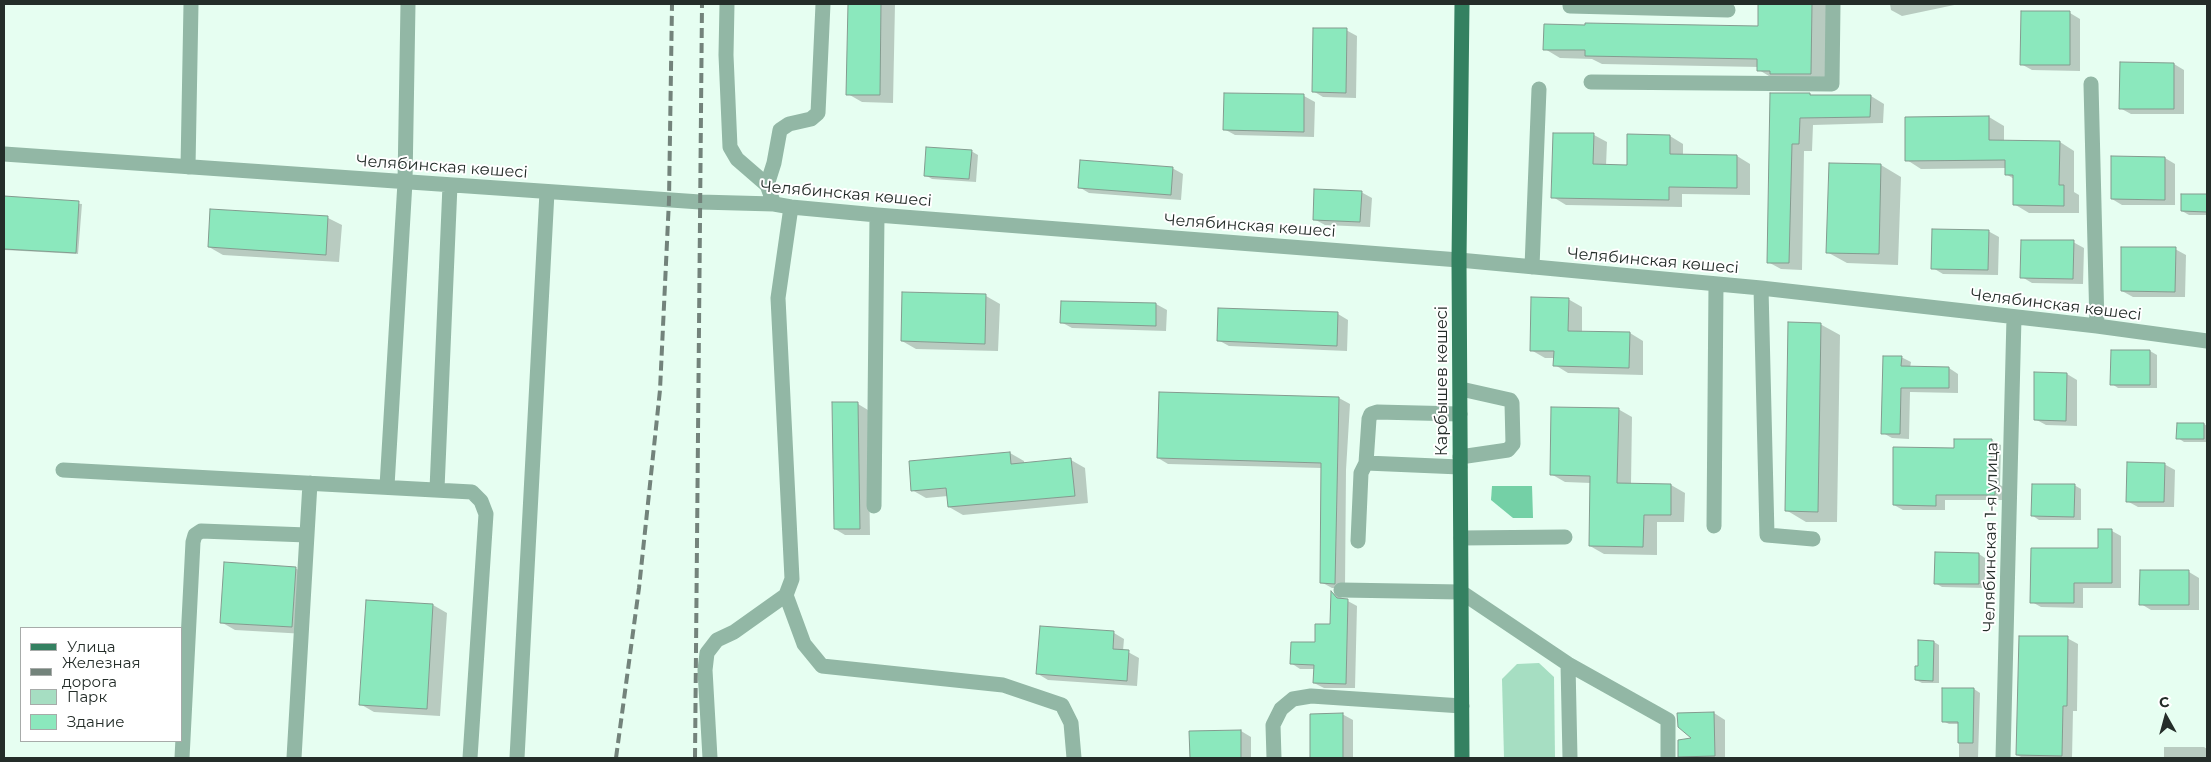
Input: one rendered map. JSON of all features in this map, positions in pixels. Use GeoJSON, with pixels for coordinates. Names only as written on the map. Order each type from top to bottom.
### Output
{"type":"FeatureCollection","features":[{"type":"Feature","properties":{"kind":"main road","name":"Карбышев көшесі"},"geometry":{"type":"LineString","coordinates":[[1462,4],[1459,260],[1462,758]]}},
{"type":"Feature","properties":{"kind":"street"},"geometry":{"type":"LineString","coordinates":[[188,167],[191,4]]}},
{"type":"Feature","properties":{"kind":"street"},"geometry":{"type":"LineString","coordinates":[[387,486],[405,182],[408,4]]}},
{"type":"Feature","properties":{"kind":"street"},"geometry":{"type":"LineString","coordinates":[[727,4],[726,55],[730,147],[737,159],[767,185],[774,204]]}},
{"type":"Feature","properties":{"kind":"street"},"geometry":{"type":"LineString","coordinates":[[767,185],[774,163],[780,130],[789,124],[812,120],[818,113],[823,4]]}},
{"type":"Feature","properties":{"kind":"street"},"geometry":{"type":"LineString","coordinates":[[1570,4],[1570,6],[1728,10]]}},
{"type":"Feature","properties":{"kind":"street"},"geometry":{"type":"LineString","coordinates":[[1591,82],[1832,84],[1833,4]]}},
{"type":"Feature","properties":{"kind":"street"},"geometry":{"type":"LineString","coordinates":[[2091,84],[2097,326]]}},
{"type":"Feature","properties":{"kind":"street"},"geometry":{"type":"LineString","coordinates":[[1532,267],[1539,89]]}},
{"type":"Feature","properties":{"kind":"street","name":"Челябинская көшесі"},"geometry":{"type":"LineString","coordinates":[[4,154],[700,202],[774,204],[791,208],[877,216],[1459,260],[1761,288],[2097,326],[2207,341]]}},
{"type":"Feature","properties":{"kind":"street"},"geometry":{"type":"LineString","coordinates":[[437,489],[450,185]]}},
{"type":"Feature","properties":{"kind":"street"},"geometry":{"type":"LineString","coordinates":[[517,758],[547,192]]}},
{"type":"Feature","properties":{"kind":"street"},"geometry":{"type":"LineString","coordinates":[[710,758],[705,670],[707,653],[717,640],[734,632],[786,595],[792,579],[778,298],[791,208]]}},
{"type":"Feature","properties":{"kind":"street"},"geometry":{"type":"LineString","coordinates":[[874,506],[877,216]]}},
{"type":"Feature","properties":{"kind":"street"},"geometry":{"type":"LineString","coordinates":[[1714,526],[1716,284]]}},
{"type":"Feature","properties":{"kind":"street"},"geometry":{"type":"LineString","coordinates":[[1761,288],[1768,535],[1813,538]]}},
{"type":"Feature","properties":{"kind":"street","name":"Челябинская 1-я улица"},"geometry":{"type":"LineString","coordinates":[[2003,758],[2014,317]]}},
{"type":"Feature","properties":{"kind":"street"},"geometry":{"type":"LineString","coordinates":[[1366,463],[1460,462],[1508,450],[1514,444],[1512,403],[1510,400],[1461,389]]}},
{"type":"Feature","properties":{"kind":"street"},"geometry":{"type":"LineString","coordinates":[[1358,541],[1361,473],[1366,463],[1371,414],[1377,412],[1460,414]]}},
{"type":"Feature","properties":{"kind":"street"},"geometry":{"type":"LineString","coordinates":[[63,470],[472,492],[481,501],[486,514],[470,758]]}},
{"type":"Feature","properties":{"kind":"street"},"geometry":{"type":"LineString","coordinates":[[294,758],[310,482]]}},
{"type":"Feature","properties":{"kind":"street"},"geometry":{"type":"LineString","coordinates":[[182,758],[193,542],[195,535],[201,531],[307,535]]}},
{"type":"Feature","properties":{"kind":"street"},"geometry":{"type":"LineString","coordinates":[[1461,538],[1565,538]]}},
{"type":"Feature","properties":{"kind":"street"},"geometry":{"type":"LineString","coordinates":[[1341,590],[1461,592],[1568,664],[1668,720],[1668,758]]}},
{"type":"Feature","properties":{"kind":"street"},"geometry":{"type":"LineString","coordinates":[[786,595],[804,644],[822,666],[1003,685],[1062,705],[1071,723],[1074,758]]}},
{"type":"Feature","properties":{"kind":"street"},"geometry":{"type":"LineString","coordinates":[[1568,664],[1570,758]]}},
{"type":"Feature","properties":{"kind":"street"},"geometry":{"type":"LineString","coordinates":[[1274,758],[1272,724],[1281,708],[1293,699],[1311,696],[1462,706]]}},
{"type":"Feature","properties":{"kind":"green space"},"geometry":{"type":"Polygon","coordinates":[[[1492,486],[1532,486],[1533,518],[1513,518],[1491,500],[1492,486]]]}},
{"type":"Feature","properties":{"kind":"green space"},"geometry":{"type":"Polygon","coordinates":[[[1539,663],[1554,677],[1555,758],[1504,758],[1502,679],[1517,664],[1539,663]]]}},
{"type":"Feature","properties":{"kind":"building"},"geometry":{"type":"Polygon","coordinates":[[[848,4],[881,4],[880,95],[846,95],[848,4]]]}},
{"type":"Feature","properties":{"kind":"building"},"geometry":{"type":"Polygon","coordinates":[[[1758,4],[1812,4],[1811,74],[1770,74],[1770,71],[1757,71],[1757,59],[1585,56],[1585,50],[1543,50],[1544,24],[1758,26],[1758,4]]]}},
{"type":"Feature","properties":{"kind":"building"},"geometry":{"type":"Polygon","coordinates":[[[2021,11],[2070,11],[2070,65],[2020,65],[2021,11]]]}},
{"type":"Feature","properties":{"kind":"building"},"geometry":{"type":"Polygon","coordinates":[[[1313,28],[1347,28],[1346,93],[1312,92],[1313,28]]]}},
{"type":"Feature","properties":{"kind":"building"},"geometry":{"type":"Polygon","coordinates":[[[2120,62],[2174,63],[2174,109],[2119,109],[2120,62]]]}},
{"type":"Feature","properties":{"kind":"building"},"geometry":{"type":"Polygon","coordinates":[[[1224,93],[1304,94],[1304,132],[1223,130],[1224,93]]]}},
{"type":"Feature","properties":{"kind":"building"},"geometry":{"type":"Polygon","coordinates":[[[1770,93],[1871,95],[1870,117],[1800,118],[1799,144],[1792,144],[1789,263],[1767,263],[1770,93]]]}},
{"type":"Feature","properties":{"kind":"building"},"geometry":{"type":"Polygon","coordinates":[[[1989,116],[1989,140],[2060,141],[2059,185],[2064,185],[2064,206],[2013,205],[2013,175],[2005,175],[2005,160],[1905,161],[1905,117],[1989,116]]]}},
{"type":"Feature","properties":{"kind":"building"},"geometry":{"type":"Polygon","coordinates":[[[1553,133],[1594,133],[1593,164],[1627,165],[1627,134],[1670,135],[1670,154],[1737,155],[1737,188],[1669,187],[1669,200],[1551,198],[1553,133]]]}},
{"type":"Feature","properties":{"kind":"building"},"geometry":{"type":"Polygon","coordinates":[[[926,147],[972,150],[969,179],[924,176],[926,147]]]}},
{"type":"Feature","properties":{"kind":"building"},"geometry":{"type":"Polygon","coordinates":[[[2111,156],[2165,157],[2165,200],[2111,199],[2111,156]]]}},
{"type":"Feature","properties":{"kind":"building"},"geometry":{"type":"Polygon","coordinates":[[[1080,160],[1173,167],[1171,195],[1078,188],[1080,160]]]}},
{"type":"Feature","properties":{"kind":"building"},"geometry":{"type":"Polygon","coordinates":[[[1829,163],[1881,164],[1879,254],[1826,253],[1829,163]]]}},
{"type":"Feature","properties":{"kind":"building"},"geometry":{"type":"Polygon","coordinates":[[[1314,189],[1362,191],[1360,222],[1313,220],[1314,189]]]}},
{"type":"Feature","properties":{"kind":"building"},"geometry":{"type":"Polygon","coordinates":[[[2181,194],[2207,194],[2207,212],[2181,211],[2181,194]]]}},
{"type":"Feature","properties":{"kind":"building"},"geometry":{"type":"Polygon","coordinates":[[[4,196],[79,201],[76,253],[4,249],[4,196]]]}},
{"type":"Feature","properties":{"kind":"building"},"geometry":{"type":"Polygon","coordinates":[[[210,209],[328,216],[326,255],[208,247],[210,209]]]}},
{"type":"Feature","properties":{"kind":"building"},"geometry":{"type":"Polygon","coordinates":[[[1932,229],[1989,230],[1988,270],[1931,269],[1932,229]]]}},
{"type":"Feature","properties":{"kind":"building"},"geometry":{"type":"Polygon","coordinates":[[[2021,240],[2074,240],[2073,279],[2020,278],[2021,240]]]}},
{"type":"Feature","properties":{"kind":"building"},"geometry":{"type":"Polygon","coordinates":[[[2121,247],[2176,247],[2175,292],[2121,291],[2121,247]]]}},
{"type":"Feature","properties":{"kind":"building"},"geometry":{"type":"Polygon","coordinates":[[[902,292],[986,294],[985,344],[901,341],[902,292]]]}},
{"type":"Feature","properties":{"kind":"building"},"geometry":{"type":"Polygon","coordinates":[[[1531,297],[1569,298],[1568,331],[1630,332],[1629,368],[1553,366],[1554,351],[1530,351],[1531,297]]]}},
{"type":"Feature","properties":{"kind":"building"},"geometry":{"type":"Polygon","coordinates":[[[1061,301],[1156,303],[1156,326],[1060,323],[1061,301]]]}},
{"type":"Feature","properties":{"kind":"building"},"geometry":{"type":"Polygon","coordinates":[[[1218,308],[1338,312],[1337,346],[1217,341],[1218,308]]]}},
{"type":"Feature","properties":{"kind":"building"},"geometry":{"type":"Polygon","coordinates":[[[1788,322],[1821,323],[1818,512],[1785,511],[1788,322]]]}},
{"type":"Feature","properties":{"kind":"building"},"geometry":{"type":"Polygon","coordinates":[[[2111,350],[2150,350],[2150,385],[2110,385],[2111,350]]]}},
{"type":"Feature","properties":{"kind":"building"},"geometry":{"type":"Polygon","coordinates":[[[1883,356],[1902,356],[1901,366],[1949,367],[1949,388],[1901,388],[1900,434],[1881,434],[1883,356]]]}},
{"type":"Feature","properties":{"kind":"building"},"geometry":{"type":"Polygon","coordinates":[[[2034,372],[2067,373],[2066,421],[2034,420],[2034,372]]]}},
{"type":"Feature","properties":{"kind":"building"},"geometry":{"type":"Polygon","coordinates":[[[1159,392],[1339,397],[1335,584],[1320,583],[1321,463],[1157,458],[1159,392]]]}},
{"type":"Feature","properties":{"kind":"building"},"geometry":{"type":"Polygon","coordinates":[[[832,402],[858,402],[860,529],[834,529],[832,402]]]}},
{"type":"Feature","properties":{"kind":"building"},"geometry":{"type":"Polygon","coordinates":[[[1551,407],[1619,408],[1617,483],[1671,484],[1671,515],[1644,515],[1643,547],[1589,546],[1590,476],[1550,475],[1551,407]]]}},
{"type":"Feature","properties":{"kind":"building"},"geometry":{"type":"Polygon","coordinates":[[[2177,423],[2204,423],[2204,439],[2176,439],[2177,423]]]}},
{"type":"Feature","properties":{"kind":"building"},"geometry":{"type":"Polygon","coordinates":[[[1954,439],[1992,439],[1991,480],[1995,480],[1995,495],[1936,495],[1936,506],[1893,505],[1893,447],[1954,448],[1954,439]]]}},
{"type":"Feature","properties":{"kind":"building"},"geometry":{"type":"Polygon","coordinates":[[[1010,452],[1011,464],[1071,458],[1075,496],[948,507],[946,488],[911,491],[909,461],[1010,452]]]}},
{"type":"Feature","properties":{"kind":"building"},"geometry":{"type":"Polygon","coordinates":[[[2127,462],[2165,463],[2164,502],[2126,502],[2127,462]]]}},
{"type":"Feature","properties":{"kind":"building"},"geometry":{"type":"Polygon","coordinates":[[[2032,484],[2075,484],[2074,517],[2031,516],[2032,484]]]}},
{"type":"Feature","properties":{"kind":"building"},"geometry":{"type":"Polygon","coordinates":[[[2098,529],[2112,529],[2112,583],[2074,583],[2074,603],[2030,603],[2031,548],[2098,548],[2098,529]]]}},
{"type":"Feature","properties":{"kind":"building"},"geometry":{"type":"Polygon","coordinates":[[[1935,552],[1979,553],[1979,584],[1934,584],[1935,552]]]}},
{"type":"Feature","properties":{"kind":"building"},"geometry":{"type":"Polygon","coordinates":[[[224,562],[296,567],[292,627],[220,623],[224,562]]]}},
{"type":"Feature","properties":{"kind":"building"},"geometry":{"type":"Polygon","coordinates":[[[2140,570],[2189,570],[2189,605],[2139,605],[2140,570]]]}},
{"type":"Feature","properties":{"kind":"building"},"geometry":{"type":"Polygon","coordinates":[[[1331,591],[1337,598],[1348,599],[1346,684],[1313,683],[1314,665],[1290,664],[1291,642],[1315,642],[1315,624],[1330,624],[1331,591]]]}},
{"type":"Feature","properties":{"kind":"building"},"geometry":{"type":"Polygon","coordinates":[[[366,600],[433,604],[427,709],[359,705],[366,600]]]}},
{"type":"Feature","properties":{"kind":"building"},"geometry":{"type":"Polygon","coordinates":[[[1040,626],[1114,631],[1113,649],[1129,650],[1127,681],[1036,674],[1040,626]]]}},
{"type":"Feature","properties":{"kind":"building"},"geometry":{"type":"Polygon","coordinates":[[[2019,636],[2068,636],[2067,706],[2063,706],[2062,756],[2016,755],[2019,636]]]}},
{"type":"Feature","properties":{"kind":"building"},"geometry":{"type":"Polygon","coordinates":[[[1918,640],[1934,641],[1933,681],[1915,680],[1915,666],[1918,666],[1918,640]]]}},
{"type":"Feature","properties":{"kind":"building"},"geometry":{"type":"Polygon","coordinates":[[[1942,688],[1974,688],[1973,743],[1958,743],[1958,722],[1942,722],[1942,688]]]}},
{"type":"Feature","properties":{"kind":"building"},"geometry":{"type":"Polygon","coordinates":[[[1714,712],[1715,756],[1678,757],[1678,740],[1691,738],[1678,727],[1677,713],[1714,712]]]}},
{"type":"Feature","properties":{"kind":"building"},"geometry":{"type":"Polygon","coordinates":[[[1343,713],[1343,758],[1310,758],[1310,714],[1343,713]]]}},
{"type":"Feature","properties":{"kind":"building"},"geometry":{"type":"Polygon","coordinates":[[[1241,730],[1241,758],[1190,758],[1189,731],[1241,730]]]}},
{"type":"Feature","properties":{"kind":"railway"},"geometry":{"type":"LineString","coordinates":[[616,758],[639,588],[660,390],[669,200],[672,4]]}},
{"type":"Feature","properties":{"kind":"railway"},"geometry":{"type":"LineString","coordinates":[[695,758],[702,4]]}}]}
